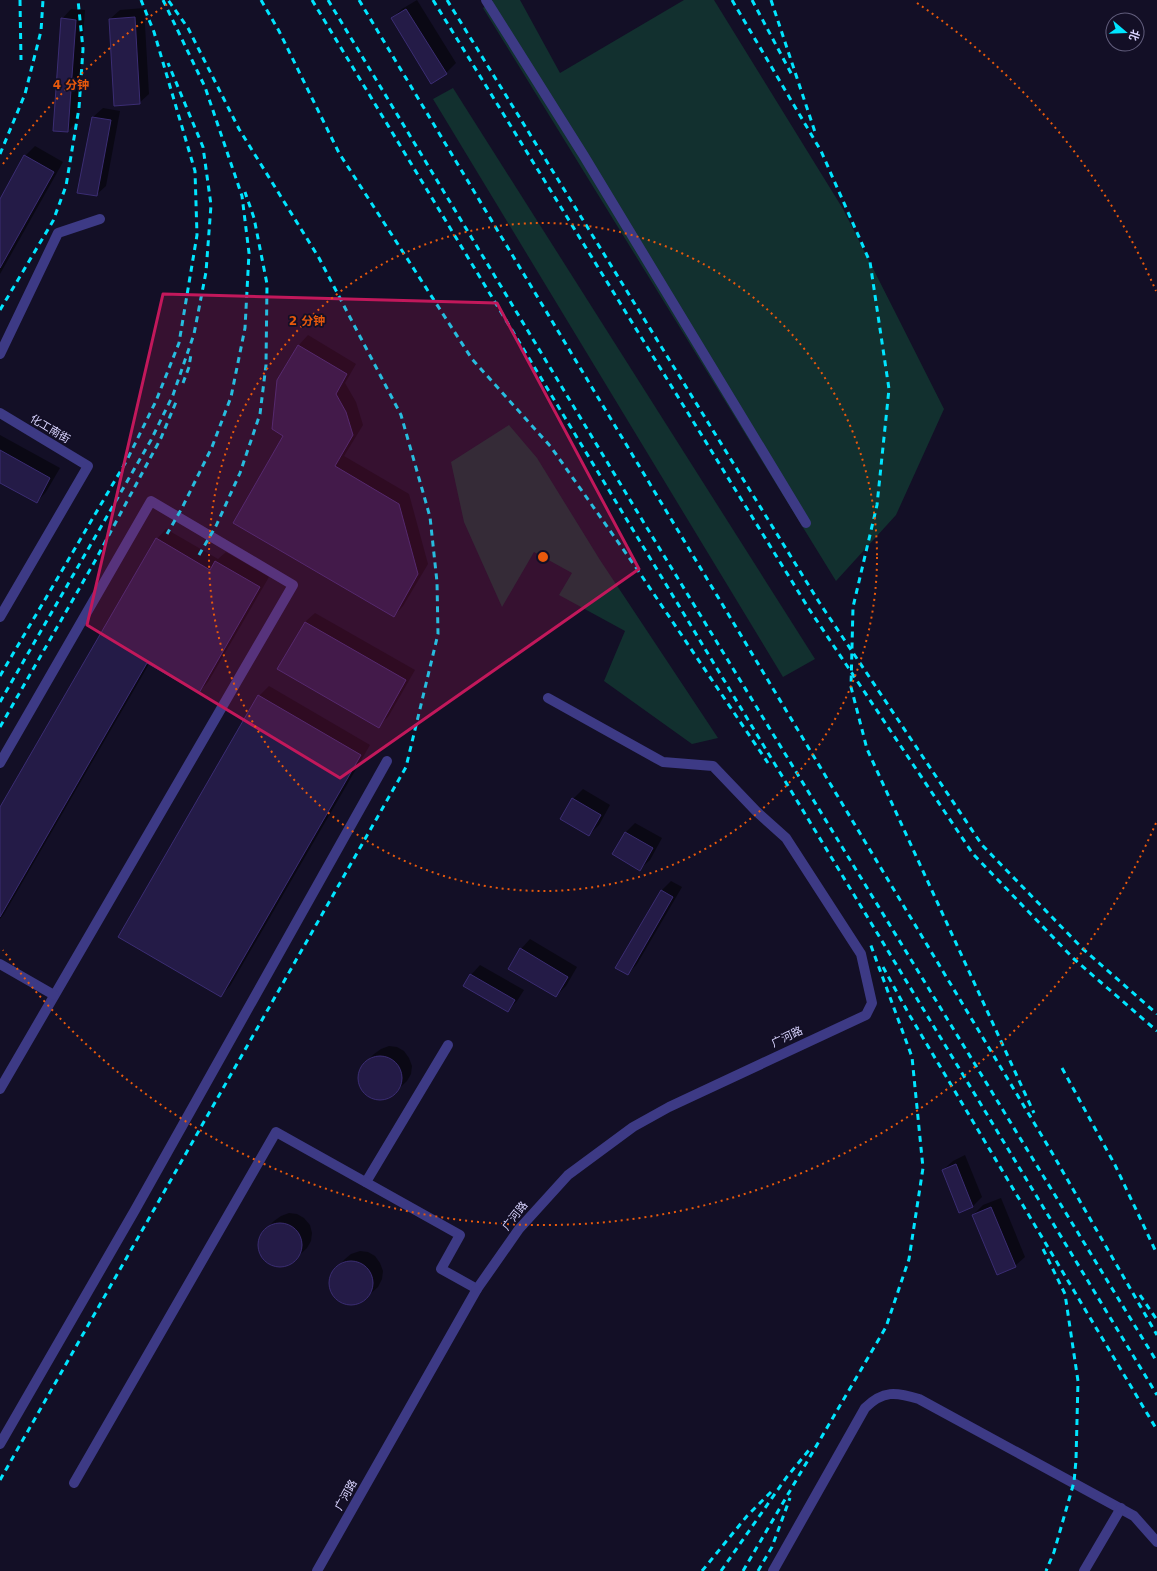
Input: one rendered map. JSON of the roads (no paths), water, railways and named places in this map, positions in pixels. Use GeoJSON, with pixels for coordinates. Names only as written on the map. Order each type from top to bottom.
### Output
{"type":"FeatureCollection","features":[{"type":"Feature","properties":{"kind":"street"},"geometry":{"type":"LineString","coordinates":[[486,0],[584,156],[806,523]]}},
{"type":"Feature","properties":{"kind":"street"},"geometry":{"type":"LineString","coordinates":[[0,354],[58,233],[100,218]]}},
{"type":"Feature","properties":{"kind":"street","name":"化工南街"},"geometry":{"type":"LineString","coordinates":[[0,413],[88,466],[0,617]]}},
{"type":"Feature","properties":{"kind":"street"},"geometry":{"type":"LineString","coordinates":[[0,763],[151,501],[293,585],[0,1089]]}},
{"type":"Feature","properties":{"kind":"street","name":"广河路"},"geometry":{"type":"LineString","coordinates":[[317,1571],[477,1289],[519,1229],[568,1175],[605,1146],[633,1127],[669,1107],[866,1015],[872,1003],[861,954],[786,838],[756,811],[713,766],[663,762],[548,698]]}},
{"type":"Feature","properties":{"kind":"street"},"geometry":{"type":"LineString","coordinates":[[0,1444],[150,1182],[387,761]]}},
{"type":"Feature","properties":{"kind":"street"},"geometry":{"type":"LineString","coordinates":[[0,964],[54,995]]}},
{"type":"Feature","properties":{"kind":"street"},"geometry":{"type":"LineString","coordinates":[[366,1182],[448,1045]]}},
{"type":"Feature","properties":{"kind":"street"},"geometry":{"type":"LineString","coordinates":[[74,1483],[276,1132],[460,1235],[441,1269],[477,1289]]}},
{"type":"Feature","properties":{"kind":"street"},"geometry":{"type":"LineString","coordinates":[[773,1571],[865,1408],[873,1400],[898,1393],[918,1399],[1134,1516],[1157,1542]]}},
{"type":"Feature","properties":{"kind":"street"},"geometry":{"type":"LineString","coordinates":[[1084,1571],[1120,1508]]}},
{"type":"Feature","properties":{"kind":"railway"},"geometry":{"type":"LineString","coordinates":[[20,0],[21,60]]}},
{"type":"Feature","properties":{"kind":"railway"},"geometry":{"type":"LineString","coordinates":[[0,154],[25,94],[41,31],[43,0]]}},
{"type":"Feature","properties":{"kind":"railway"},"geometry":{"type":"LineString","coordinates":[[0,310],[53,221],[66,186],[79,108],[83,49],[78,0]]}},
{"type":"Feature","properties":{"kind":"railway"},"geometry":{"type":"LineString","coordinates":[[0,676],[127,460],[156,401],[179,343],[197,235],[195,171],[154,32],[141,0]]}},
{"type":"Feature","properties":{"kind":"railway"},"geometry":{"type":"LineString","coordinates":[[163,0],[205,87],[242,196],[249,253],[245,328],[231,397],[212,447],[182,508],[167,534]]}},
{"type":"Feature","properties":{"kind":"railway"},"geometry":{"type":"LineString","coordinates":[[0,1480],[406,767],[438,634],[437,582],[430,517],[401,415],[319,258],[239,129],[188,28],[168,0]]}},
{"type":"Feature","properties":{"kind":"railway"},"geometry":{"type":"LineString","coordinates":[[261,0],[279,31],[339,153],[472,359],[551,447],[637,569],[768,763]]}},
{"type":"Feature","properties":{"kind":"railway"},"geometry":{"type":"LineString","coordinates":[[312,0],[1157,1395]]}},
{"type":"Feature","properties":{"kind":"railway"},"geometry":{"type":"LineString","coordinates":[[328,0],[644,523],[1157,1362]]}},
{"type":"Feature","properties":{"kind":"railway"},"geometry":{"type":"LineString","coordinates":[[359,0],[1051,1151],[1157,1335]]}},
{"type":"Feature","properties":{"kind":"railway"},"geometry":{"type":"LineString","coordinates":[[433,0],[809,609],[973,854],[1074,959],[1157,1031]]}},
{"type":"Feature","properties":{"kind":"railway"},"geometry":{"type":"LineString","coordinates":[[447,0],[819,602],[982,845],[1083,949],[1157,1014]]}},
{"type":"Feature","properties":{"kind":"railway"},"geometry":{"type":"LineString","coordinates":[[732,0],[821,151],[870,262],[889,389],[877,505],[853,607],[851,687],[867,749],[1034,1113]]}},
{"type":"Feature","properties":{"kind":"railway"},"geometry":{"type":"LineString","coordinates":[[752,0],[792,75]]}},
{"type":"Feature","properties":{"kind":"railway"},"geometry":{"type":"LineString","coordinates":[[771,0],[816,135]]}},
{"type":"Feature","properties":{"kind":"railway"},"geometry":{"type":"LineString","coordinates":[[0,702],[151,440],[173,395],[194,334],[206,272],[211,205],[203,147],[168,63]]}},
{"type":"Feature","properties":{"kind":"railway"},"geometry":{"type":"LineString","coordinates":[[199,555],[216,526],[240,473],[260,414],[266,365],[267,284],[254,218],[245,192]]}},
{"type":"Feature","properties":{"kind":"railway"},"geometry":{"type":"LineString","coordinates":[[183,383],[189,367],[191,354]]}},
{"type":"Feature","properties":{"kind":"railway"},"geometry":{"type":"LineString","coordinates":[[0,727],[95,561],[161,438],[176,402]]}},
{"type":"Feature","properties":{"kind":"railway"},"geometry":{"type":"LineString","coordinates":[[743,1571],[886,1327],[909,1259],[923,1168],[912,1057],[870,943]]}},
{"type":"Feature","properties":{"kind":"railway"},"geometry":{"type":"LineString","coordinates":[[883,967],[910,1016],[1157,1430]]}},
{"type":"Feature","properties":{"kind":"railway"},"geometry":{"type":"LineString","coordinates":[[1062,1068],[1115,1165],[1157,1254]]}},
{"type":"Feature","properties":{"kind":"railway"},"geometry":{"type":"LineString","coordinates":[[1043,1249],[1065,1294],[1078,1381],[1074,1482],[1054,1552],[1046,1571]]}},
{"type":"Feature","properties":{"kind":"railway"},"geometry":{"type":"LineString","coordinates":[[1140,1295],[1157,1320]]}},
{"type":"Feature","properties":{"kind":"railway"},"geometry":{"type":"LineString","coordinates":[[721,1571],[786,1478],[809,1450]]}},
{"type":"Feature","properties":{"kind":"railway"},"geometry":{"type":"LineString","coordinates":[[702,1571],[747,1516],[771,1492]]}},
{"type":"Feature","properties":{"kind":"railway"},"geometry":{"type":"LineString","coordinates":[[758,1571],[772,1547],[790,1498]]}}]}
